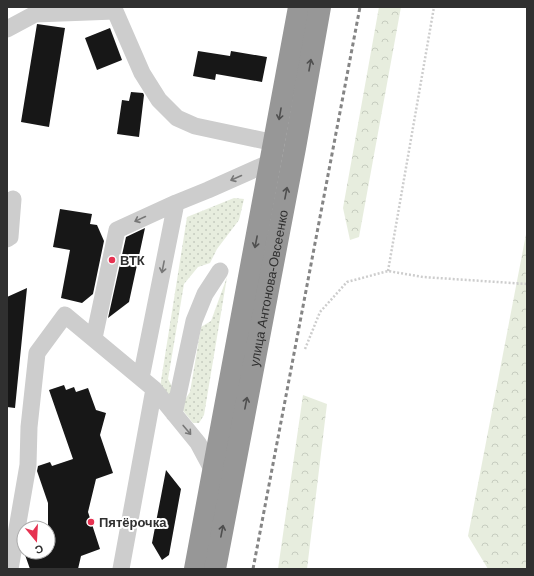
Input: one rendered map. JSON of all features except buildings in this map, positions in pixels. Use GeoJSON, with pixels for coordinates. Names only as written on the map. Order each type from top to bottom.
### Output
{"type":"FeatureCollection","features":[{"type":"Feature","properties":{"kind":"highway","name":"улица Антонова-Овсеенко"},"geometry":{"type":"LineString","coordinates":[[195,569],[299,7]]}},
{"type":"Feature","properties":{"kind":"highway","name":"улица Антонова-Овсеенко"},"geometry":{"type":"LineString","coordinates":[[215,569],[320,7]]}},
{"type":"Feature","properties":{"kind":"lane"},"geometry":{"type":"LineString","coordinates":[[7,29],[35,14],[115,11],[142,73],[159,100],[177,118],[195,126],[273,153]]}},
{"type":"Feature","properties":{"kind":"lane"},"geometry":{"type":"LineString","coordinates":[[94,338],[117,230],[208,190],[273,153]]}},
{"type":"Feature","properties":{"kind":"lane"},"geometry":{"type":"LineString","coordinates":[[7,239],[10,237],[13,199]]}},
{"type":"Feature","properties":{"kind":"lane"},"geometry":{"type":"LineString","coordinates":[[121,569],[147,383],[176,203]]}},
{"type":"Feature","properties":{"kind":"lane"},"geometry":{"type":"LineString","coordinates":[[174,414],[194,321],[205,294],[220,271]]}},
{"type":"Feature","properties":{"kind":"lane"},"geometry":{"type":"LineString","coordinates":[[10,569],[28,466],[29,427],[37,353],[65,315],[147,383],[198,442],[213,471]]}},
{"type":"Feature","properties":{"kind":"path"},"geometry":{"type":"LineString","coordinates":[[388,270],[434,7]]}},
{"type":"Feature","properties":{"kind":"path"},"geometry":{"type":"LineString","coordinates":[[305,350],[320,312],[347,282],[388,270],[423,277],[527,284]]}},
{"type":"Feature","properties":{"kind":"green space"},"geometry":{"type":"Polygon","coordinates":[[[379,7],[401,7],[359,237],[350,240],[343,208],[379,7]]]}},
{"type":"Feature","properties":{"kind":"green space"},"geometry":{"type":"Polygon","coordinates":[[[234,198],[244,199],[239,220],[217,249],[210,263],[198,267],[184,284],[168,379],[174,390],[172,400],[160,387],[187,217],[234,198]]]}},
{"type":"Feature","properties":{"kind":"green space"},"geometry":{"type":"Polygon","coordinates":[[[527,229],[527,569],[488,569],[468,536],[527,229]]]}},
{"type":"Feature","properties":{"kind":"green space"},"geometry":{"type":"Polygon","coordinates":[[[227,277],[204,415],[199,423],[193,423],[180,407],[190,392],[201,327],[211,321],[227,277]]]}},
{"type":"Feature","properties":{"kind":"green space"},"geometry":{"type":"Polygon","coordinates":[[[303,395],[327,404],[307,569],[278,569],[303,395]]]}},
{"type":"Feature","properties":{"kind":"railway"},"geometry":{"type":"LineString","coordinates":[[253,569],[360,7]]}},
{"type":"Feature","properties":{"kind":"place","name":"ВТК"},"geometry":{"type":"Point","coordinates":[112,260]}},
{"type":"Feature","properties":{"kind":"place","name":"Пятёрочка"},"geometry":{"type":"Point","coordinates":[91,522]}}]}
